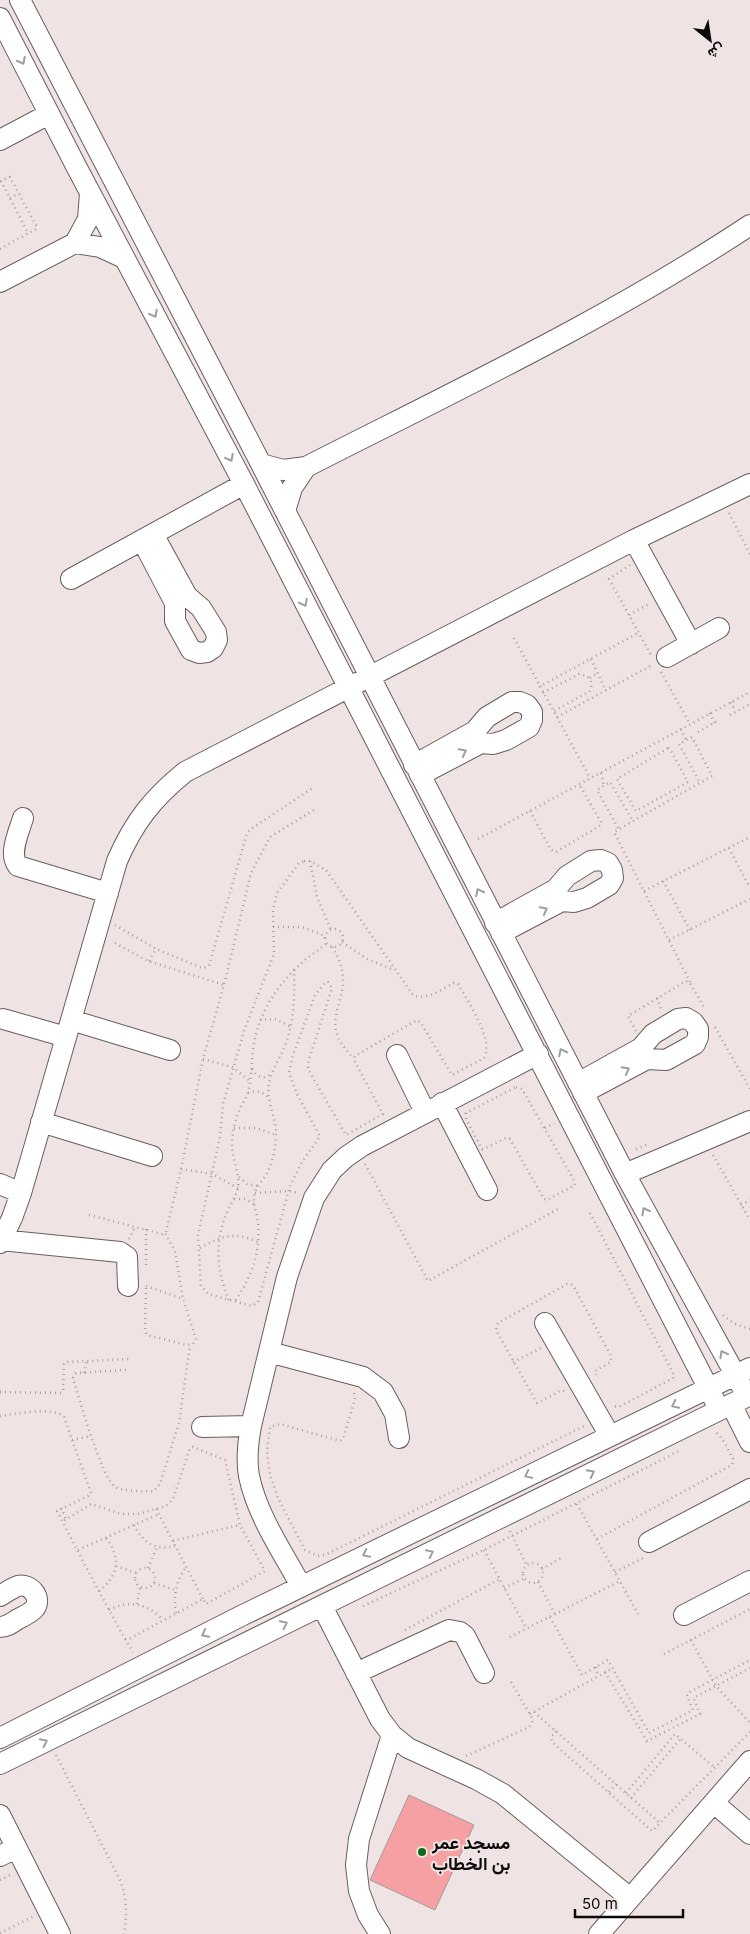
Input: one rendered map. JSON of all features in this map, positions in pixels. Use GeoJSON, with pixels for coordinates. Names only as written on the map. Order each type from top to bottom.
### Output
{"type":"FeatureCollection","features":[{"type":"Feature","properties":{"kind":"street"},"geometry":{"type":"LineString","coordinates":[[20,0],[262,464],[625,1174],[743,1372],[737,1401],[750,1442]]}},
{"type":"Feature","properties":{"kind":"street"},"geometry":{"type":"LineString","coordinates":[[0,18],[244,484],[347,688],[538,1054],[708,1388],[737,1401]]}},
{"type":"Feature","properties":{"kind":"street"},"geometry":{"type":"LineString","coordinates":[[0,140],[49,114]]}},
{"type":"Feature","properties":{"kind":"street"},"geometry":{"type":"LineString","coordinates":[[76,166],[100,153]]}},
{"type":"Feature","properties":{"kind":"street"},"geometry":{"type":"LineString","coordinates":[[0,282],[75,243],[88,219],[90,193]]}},
{"type":"Feature","properties":{"kind":"street"},"geometry":{"type":"LineString","coordinates":[[262,464],[283,470],[306,467],[572,330],[721,244],[750,225]]}},
{"type":"Feature","properties":{"kind":"street"},"geometry":{"type":"LineString","coordinates":[[75,243],[100,247],[124,258]]}},
{"type":"Feature","properties":{"kind":"street"},"geometry":{"type":"LineString","coordinates":[[137,282],[160,270]]}},
{"type":"Feature","properties":{"kind":"street"},"geometry":{"type":"LineString","coordinates":[[285,511],[292,488],[306,467]]}},
{"type":"Feature","properties":{"kind":"street"},"geometry":{"type":"LineString","coordinates":[[71,578],[244,484]]}},
{"type":"Feature","properties":{"kind":"street"},"geometry":{"type":"LineString","coordinates":[[137,1286],[127,1257],[120,1252],[0,1241],[21,1193],[117,861],[129,835],[144,811],[163,790],[185,772],[639,537],[750,484]]}},
{"type":"Feature","properties":{"kind":"street"},"geometry":{"type":"LineString","coordinates":[[148,537],[187,596],[201,608],[216,632],[217,640],[214,648],[207,652],[199,653],[191,650],[178,627],[175,621],[175,603],[148,537]]}},
{"type":"Feature","properties":{"kind":"street"},"geometry":{"type":"LineString","coordinates":[[639,537],[704,637],[659,662]]}},
{"type":"Feature","properties":{"kind":"street"},"geometry":{"type":"LineString","coordinates":[[512,702],[520,702],[527,705],[532,712],[532,720],[529,727],[506,740],[493,744],[481,743],[417,770],[475,731],[487,717],[512,702]]}},
{"type":"Feature","properties":{"kind":"street"},"geometry":{"type":"LineString","coordinates":[[23,818],[13,852],[18,866],[108,893]]}},
{"type":"Feature","properties":{"kind":"street"},"geometry":{"type":"LineString","coordinates":[[600,860],[608,863],[612,870],[613,878],[609,885],[587,898],[574,902],[562,901],[498,928],[556,889],[567,876],[591,861],[600,860]]}},
{"type":"Feature","properties":{"kind":"street"},"geometry":{"type":"LineString","coordinates":[[686,1018],[693,1022],[698,1029],[698,1037],[695,1044],[672,1057],[659,1060],[647,1059],[581,1088],[641,1048],[653,1034],[678,1019],[686,1018]]}},
{"type":"Feature","properties":{"kind":"street"},"geometry":{"type":"LineString","coordinates":[[3,1019],[68,1028],[170,1050]]}},
{"type":"Feature","properties":{"kind":"street"},"geometry":{"type":"LineString","coordinates":[[300,1586],[254,1497],[249,1474],[248,1450],[251,1426],[287,1277],[314,1198],[332,1170],[357,1150],[538,1054]]}},
{"type":"Feature","properties":{"kind":"street"},"geometry":{"type":"LineString","coordinates":[[397,1055],[487,1190]]}},
{"type":"Feature","properties":{"kind":"street"},"geometry":{"type":"LineString","coordinates":[[625,1174],[750,1121]]}},
{"type":"Feature","properties":{"kind":"street"},"geometry":{"type":"LineString","coordinates":[[41,1122],[152,1156]]}},
{"type":"Feature","properties":{"kind":"street"},"geometry":{"type":"LineString","coordinates":[[0,1184],[21,1193]]}},
{"type":"Feature","properties":{"kind":"street"},"geometry":{"type":"LineString","coordinates":[[550,1332],[610,1436]]}},
{"type":"Feature","properties":{"kind":"street"},"geometry":{"type":"LineString","coordinates":[[269,1352],[363,1377],[383,1392],[395,1414],[399,1438]]}},
{"type":"Feature","properties":{"kind":"street"},"geometry":{"type":"LineString","coordinates":[[0,1738],[300,1586],[743,1372]]}},
{"type":"Feature","properties":{"kind":"street"},"geometry":{"type":"LineString","coordinates":[[0,1764],[737,1401]]}},
{"type":"Feature","properties":{"kind":"street"},"geometry":{"type":"LineString","coordinates":[[202,1427],[251,1426]]}},
{"type":"Feature","properties":{"kind":"street"},"geometry":{"type":"LineString","coordinates":[[649,1542],[750,1489]]}},
{"type":"Feature","properties":{"kind":"street"},"geometry":{"type":"LineString","coordinates":[[397,1539],[409,1563]]}},
{"type":"Feature","properties":{"kind":"street"},"geometry":{"type":"LineString","coordinates":[[684,1616],[750,1581]]}},
{"type":"Feature","properties":{"kind":"street"},"geometry":{"type":"LineString","coordinates":[[0,1596],[17,1586],[25,1585],[32,1589],[36,1596],[37,1604],[33,1611],[10,1624],[0,1627]]}},
{"type":"Feature","properties":{"kind":"street"},"geometry":{"type":"LineString","coordinates":[[322,1606],[380,1719],[392,1735],[408,1748],[476,1779],[503,1794],[630,1898]]}},
{"type":"Feature","properties":{"kind":"street"},"geometry":{"type":"LineString","coordinates":[[241,1616],[253,1639]]}},
{"type":"Feature","properties":{"kind":"street"},"geometry":{"type":"LineString","coordinates":[[356,1673],[449,1630],[460,1632],[465,1636],[484,1672]]}},
{"type":"Feature","properties":{"kind":"street"},"geometry":{"type":"LineString","coordinates":[[380,1934],[368,1915],[359,1891],[356,1865],[359,1839],[392,1735]]}},
{"type":"Feature","properties":{"kind":"street"},"geometry":{"type":"LineString","coordinates":[[599,1934],[750,1761]]}},
{"type":"Feature","properties":{"kind":"street"},"geometry":{"type":"LineString","coordinates":[[714,1803],[750,1834]]}},
{"type":"Feature","properties":{"kind":"street"},"geometry":{"type":"LineString","coordinates":[[0,1814],[8,1852],[60,1934]]}},
{"type":"Feature","properties":{"kind":"path"},"geometry":{"type":"LineString","coordinates":[[0,249],[28,233],[37,227],[10,177],[0,181],[28,233]]}},
{"type":"Feature","properties":{"kind":"path"},"geometry":{"type":"LineString","coordinates":[[10,198],[19,193]]}},
{"type":"Feature","properties":{"kind":"path"},"geometry":{"type":"LineString","coordinates":[[722,498],[750,554]]}},
{"type":"Feature","properties":{"kind":"path"},"geometry":{"type":"LineString","coordinates":[[636,572],[631,564],[609,579],[638,633],[659,662],[690,724]]}},
{"type":"Feature","properties":{"kind":"path"},"geometry":{"type":"LineString","coordinates":[[629,615],[652,602]]}},
{"type":"Feature","properties":{"kind":"path"},"geometry":{"type":"LineString","coordinates":[[540,687],[638,633]]}},
{"type":"Feature","properties":{"kind":"path"},"geometry":{"type":"LineString","coordinates":[[514,638],[590,778]]}},
{"type":"Feature","properties":{"kind":"path"},"geometry":{"type":"LineString","coordinates":[[591,659],[606,690]]}},
{"type":"Feature","properties":{"kind":"path"},"geometry":{"type":"LineString","coordinates":[[558,717],[659,662]]}},
{"type":"Feature","properties":{"kind":"path"},"geometry":{"type":"LineString","coordinates":[[590,678],[598,673]]}},
{"type":"Feature","properties":{"kind":"path"},"geometry":{"type":"LineString","coordinates":[[543,693],[579,674],[585,674],[590,678],[592,686],[590,691],[554,711]]}},
{"type":"Feature","properties":{"kind":"path"},"geometry":{"type":"LineString","coordinates":[[478,839],[750,692]]}},
{"type":"Feature","properties":{"kind":"path"},"geometry":{"type":"LineString","coordinates":[[731,702],[735,711]]}},
{"type":"Feature","properties":{"kind":"path"},"geometry":{"type":"LineString","coordinates":[[730,714],[750,704]]}},
{"type":"Feature","properties":{"kind":"path"},"geometry":{"type":"LineString","coordinates":[[710,713],[714,723]]}},
{"type":"Feature","properties":{"kind":"path"},"geometry":{"type":"LineString","coordinates":[[698,732],[717,721]]}},
{"type":"Feature","properties":{"kind":"path"},"geometry":{"type":"LineString","coordinates":[[681,729],[686,740]]}},
{"type":"Feature","properties":{"kind":"path"},"geometry":{"type":"LineString","coordinates":[[700,783],[680,746],[686,740],[693,738],[712,774],[700,783],[614,833],[708,1015]]}},
{"type":"Feature","properties":{"kind":"path"},"geometry":{"type":"LineString","coordinates":[[670,748],[688,782],[663,797],[636,811],[617,779],[670,748]]}},
{"type":"Feature","properties":{"kind":"path"},"geometry":{"type":"LineString","coordinates":[[600,772],[604,786]]}},
{"type":"Feature","properties":{"kind":"path"},"geometry":{"type":"LineString","coordinates":[[619,829],[598,791],[604,786],[611,783],[633,821]]}},
{"type":"Feature","properties":{"kind":"path"},"geometry":{"type":"LineString","coordinates":[[530,811],[551,850],[556,852],[601,825],[578,784]]}},
{"type":"Feature","properties":{"kind":"path"},"geometry":{"type":"LineString","coordinates":[[101,916],[156,949],[202,968],[209,966],[247,833],[250,829],[314,787]]}},
{"type":"Feature","properties":{"kind":"path"},"geometry":{"type":"LineString","coordinates":[[663,797],[666,802]]}},
{"type":"Feature","properties":{"kind":"path"},"geometry":{"type":"LineString","coordinates":[[137,1286],[147,1335],[190,1345],[195,1342],[196,1339],[184,1299],[176,1252],[165,1232],[181,1168],[203,1058],[224,985],[249,880],[266,841],[274,834],[318,808]]}},
{"type":"Feature","properties":{"kind":"path"},"geometry":{"type":"LineString","coordinates":[[644,891],[750,837]]}},
{"type":"Feature","properties":{"kind":"path"},"geometry":{"type":"LineString","coordinates":[[729,848],[750,888]]}},
{"type":"Feature","properties":{"kind":"path"},"geometry":{"type":"LineString","coordinates":[[310,861],[317,897],[331,930]]}},
{"type":"Feature","properties":{"kind":"path"},"geometry":{"type":"LineString","coordinates":[[326,944],[332,947],[339,958],[343,971],[343,984],[336,1010],[338,1037],[354,1060],[383,1114],[346,1134],[308,1069],[308,1063],[332,988],[326,982],[315,995],[292,1058],[289,1073],[297,1094],[320,1136],[302,1162],[289,1191],[257,1303],[252,1306],[208,1294],[201,1286],[198,1235],[220,1137],[223,1104],[232,1067],[244,1031],[274,954],[273,910],[277,894],[299,863],[310,861],[326,870],[409,992],[418,998],[455,983],[458,984],[486,1038],[486,1056],[452,1075],[418,1020],[355,1056],[354,1060]]}},
{"type":"Feature","properties":{"kind":"path"},"geometry":{"type":"LineString","coordinates":[[663,882],[690,930]]}},
{"type":"Feature","properties":{"kind":"path"},"geometry":{"type":"LineString","coordinates":[[669,940],[750,899]]}},
{"type":"Feature","properties":{"kind":"path"},"geometry":{"type":"LineString","coordinates":[[273,927],[302,928],[325,936]]}},
{"type":"Feature","properties":{"kind":"path"},"geometry":{"type":"LineString","coordinates":[[325,936],[331,930]]}},
{"type":"Feature","properties":{"kind":"path"},"geometry":{"type":"LineString","coordinates":[[331,930],[339,931],[342,942],[367,959],[395,970]]}},
{"type":"Feature","properties":{"kind":"path"},"geometry":{"type":"LineString","coordinates":[[325,936],[326,944]]}},
{"type":"Feature","properties":{"kind":"path"},"geometry":{"type":"LineString","coordinates":[[332,947],[336,947],[342,942]]}},
{"type":"Feature","properties":{"kind":"path"},"geometry":{"type":"LineString","coordinates":[[115,943],[148,961],[224,985]]}},
{"type":"Feature","properties":{"kind":"path"},"geometry":{"type":"LineString","coordinates":[[229,1300],[219,1270],[219,1237],[225,1217],[238,1188],[238,1176],[232,1144],[239,1110],[248,1093],[251,1081],[255,1036],[268,1002],[280,985],[294,970],[326,944]]}},
{"type":"Feature","properties":{"kind":"path"},"geometry":{"type":"LineString","coordinates":[[148,961],[156,949]]}},
{"type":"Feature","properties":{"kind":"path"},"geometry":{"type":"LineString","coordinates":[[235,1302],[251,1273],[256,1258],[258,1222],[254,1204],[255,1193],[268,1170],[274,1153],[276,1135],[275,1117],[268,1086],[291,1027],[294,999],[294,970]]}},
{"type":"Feature","properties":{"kind":"path"},"geometry":{"type":"LineString","coordinates":[[636,1034],[628,1016],[686,981],[690,983]]}},
{"type":"Feature","properties":{"kind":"path"},"geometry":{"type":"LineString","coordinates":[[260,1020],[276,1020],[291,1027]]}},
{"type":"Feature","properties":{"kind":"path"},"geometry":{"type":"LineString","coordinates":[[713,1024],[750,1089]]}},
{"type":"Feature","properties":{"kind":"path"},"geometry":{"type":"LineString","coordinates":[[203,1058],[232,1067],[251,1081]]}},
{"type":"Feature","properties":{"kind":"path"},"geometry":{"type":"LineString","coordinates":[[252,1069],[261,1078],[267,1077],[272,1073]]}},
{"type":"Feature","properties":{"kind":"path"},"geometry":{"type":"LineString","coordinates":[[516,1087],[520,1087],[575,1184],[545,1200],[510,1139],[506,1138],[484,1149],[481,1148],[466,1119],[466,1113],[516,1087]]}},
{"type":"Feature","properties":{"kind":"path"},"geometry":{"type":"LineString","coordinates":[[248,1093],[260,1091],[266,1094],[270,1100]]}},
{"type":"Feature","properties":{"kind":"path"},"geometry":{"type":"LineString","coordinates":[[234,1128],[256,1128],[276,1135]]}},
{"type":"Feature","properties":{"kind":"path"},"geometry":{"type":"LineString","coordinates":[[357,1150],[428,1281],[558,1209]]}},
{"type":"Feature","properties":{"kind":"path"},"geometry":{"type":"LineString","coordinates":[[710,1151],[750,1220]]}},
{"type":"Feature","properties":{"kind":"path"},"geometry":{"type":"LineString","coordinates":[[181,1168],[212,1174],[238,1188]]}},
{"type":"Feature","properties":{"kind":"path"},"geometry":{"type":"LineString","coordinates":[[238,1176],[246,1184],[259,1186]]}},
{"type":"Feature","properties":{"kind":"path"},"geometry":{"type":"LineString","coordinates":[[255,1193],[289,1191]]}},
{"type":"Feature","properties":{"kind":"path"},"geometry":{"type":"LineString","coordinates":[[234,1199],[245,1200],[254,1204]]}},
{"type":"Feature","properties":{"kind":"path"},"geometry":{"type":"LineString","coordinates":[[742,1205],[750,1200]]}},
{"type":"Feature","properties":{"kind":"path"},"geometry":{"type":"LineString","coordinates":[[590,1213],[674,1375],[673,1378],[617,1408],[609,1398]]}},
{"type":"Feature","properties":{"kind":"path"},"geometry":{"type":"LineString","coordinates":[[89,1215],[162,1234],[165,1232]]}},
{"type":"Feature","properties":{"kind":"path"},"geometry":{"type":"LineString","coordinates":[[146,1230],[146,1267]]}},
{"type":"Feature","properties":{"kind":"path"},"geometry":{"type":"LineString","coordinates":[[200,1248],[219,1237],[239,1235],[258,1242]]}},
{"type":"Feature","properties":{"kind":"path"},"geometry":{"type":"LineString","coordinates":[[137,1286],[146,1277]]}},
{"type":"Feature","properties":{"kind":"path"},"geometry":{"type":"LineString","coordinates":[[568,1398],[562,1390],[537,1403],[496,1332],[498,1323],[567,1284],[571,1284],[611,1356],[610,1364],[595,1372],[600,1382]]}},
{"type":"Feature","properties":{"kind":"path"},"geometry":{"type":"LineString","coordinates":[[137,1286],[184,1299]]}},
{"type":"Feature","properties":{"kind":"path"},"geometry":{"type":"LineString","coordinates":[[722,1314],[732,1323],[750,1329]]}},
{"type":"Feature","properties":{"kind":"path"},"geometry":{"type":"LineString","coordinates":[[513,1362],[550,1332]]}},
{"type":"Feature","properties":{"kind":"path"},"geometry":{"type":"LineString","coordinates":[[126,1370],[76,1373],[73,1378],[91,1436],[111,1482],[119,1488],[150,1492],[158,1488],[179,1423],[190,1345]]}},
{"type":"Feature","properties":{"kind":"path"},"geometry":{"type":"LineString","coordinates":[[0,1392],[61,1393],[63,1391],[65,1363],[129,1359]]}},
{"type":"Feature","properties":{"kind":"path"},"geometry":{"type":"LineString","coordinates":[[84,1373],[88,1362]]}},
{"type":"Feature","properties":{"kind":"path"},"geometry":{"type":"LineString","coordinates":[[352,1390],[355,1394],[355,1399],[343,1439],[340,1441],[280,1424],[270,1428],[267,1451],[270,1475],[278,1498],[305,1550],[318,1556],[324,1555],[583,1426],[583,1422]]}},
{"type":"Feature","properties":{"kind":"path"},"geometry":{"type":"LineString","coordinates":[[0,1416],[31,1412],[58,1413],[64,1417],[91,1493],[57,1511],[125,1639],[203,1599]]}},
{"type":"Feature","properties":{"kind":"path"},"geometry":{"type":"LineString","coordinates":[[596,1539],[732,1464],[733,1459],[720,1436],[715,1432]]}},
{"type":"Feature","properties":{"kind":"path"},"geometry":{"type":"LineString","coordinates":[[72,1440],[91,1436]]}},
{"type":"Feature","properties":{"kind":"path"},"geometry":{"type":"LineString","coordinates":[[355,1610],[484,1550],[689,1446]]}},
{"type":"Feature","properties":{"kind":"path"},"geometry":{"type":"LineString","coordinates":[[62,1522],[92,1504],[120,1514],[138,1514],[166,1506],[173,1499],[190,1448],[193,1447],[225,1460],[240,1525],[264,1572],[206,1604],[156,1510]]}},
{"type":"Feature","properties":{"kind":"path"},"geometry":{"type":"LineString","coordinates":[[577,1504],[638,1614]]}},
{"type":"Feature","properties":{"kind":"path"},"geometry":{"type":"LineString","coordinates":[[61,1508],[66,1520]]}},
{"type":"Feature","properties":{"kind":"path"},"geometry":{"type":"LineString","coordinates":[[77,1551],[159,1514]]}},
{"type":"Feature","properties":{"kind":"path"},"geometry":{"type":"LineString","coordinates":[[134,1525],[146,1543],[156,1547],[166,1548],[175,1546]]}},
{"type":"Feature","properties":{"kind":"path"},"geometry":{"type":"LineString","coordinates":[[172,1541],[240,1525]]}},
{"type":"Feature","properties":{"kind":"path"},"geometry":{"type":"LineString","coordinates":[[512,1536],[527,1566]]}},
{"type":"Feature","properties":{"kind":"path"},"geometry":{"type":"LineString","coordinates":[[99,1591],[113,1576],[116,1566],[114,1551],[106,1538]]}},
{"type":"Feature","properties":{"kind":"path"},"geometry":{"type":"LineString","coordinates":[[148,1568],[156,1547]]}},
{"type":"Feature","properties":{"kind":"path"},"geometry":{"type":"LineString","coordinates":[[484,1550],[526,1628]]}},
{"type":"Feature","properties":{"kind":"path"},"geometry":{"type":"LineString","coordinates":[[542,1569],[561,1558]]}},
{"type":"Feature","properties":{"kind":"path"},"geometry":{"type":"LineString","coordinates":[[536,1564],[542,1569],[543,1576],[537,1582],[530,1582],[525,1578],[524,1569],[527,1566],[536,1564]]}},
{"type":"Feature","properties":{"kind":"path"},"geometry":{"type":"LineString","coordinates":[[116,1566],[136,1573]]}},
{"type":"Feature","properties":{"kind":"path"},"geometry":{"type":"LineString","coordinates":[[176,1614],[175,1590],[179,1578],[186,1567]]}},
{"type":"Feature","properties":{"kind":"path"},"geometry":{"type":"LineString","coordinates":[[140,1588],[135,1582],[136,1573],[139,1570],[148,1568]]}},
{"type":"Feature","properties":{"kind":"path"},"geometry":{"type":"LineString","coordinates":[[148,1568],[154,1574],[154,1583]]}},
{"type":"Feature","properties":{"kind":"path"},"geometry":{"type":"LineString","coordinates":[[504,1588],[525,1578]]}},
{"type":"Feature","properties":{"kind":"path"},"geometry":{"type":"LineString","coordinates":[[399,1633],[500,1579]]}},
{"type":"Feature","properties":{"kind":"path"},"geometry":{"type":"LineString","coordinates":[[510,1637],[620,1581]]}},
{"type":"Feature","properties":{"kind":"path"},"geometry":{"type":"LineString","coordinates":[[537,1582],[555,1614]]}},
{"type":"Feature","properties":{"kind":"path"},"geometry":{"type":"LineString","coordinates":[[154,1583],[175,1590]]}},
{"type":"Feature","properties":{"kind":"path"},"geometry":{"type":"LineString","coordinates":[[140,1588],[148,1588],[154,1583]]}},
{"type":"Feature","properties":{"kind":"path"},"geometry":{"type":"LineString","coordinates":[[137,1604],[140,1588]]}},
{"type":"Feature","properties":{"kind":"path"},"geometry":{"type":"LineString","coordinates":[[109,1610],[127,1604],[137,1604],[147,1607],[163,1620]]}},
{"type":"Feature","properties":{"kind":"path"},"geometry":{"type":"LineString","coordinates":[[664,1654],[750,1609]]}},
{"type":"Feature","properties":{"kind":"path"},"geometry":{"type":"LineString","coordinates":[[550,1617],[582,1675],[608,1660],[649,1733],[693,1710],[687,1694],[750,1660]]}},
{"type":"Feature","properties":{"kind":"path"},"geometry":{"type":"LineString","coordinates":[[691,1640],[716,1686],[750,1723]]}},
{"type":"Feature","properties":{"kind":"path"},"geometry":{"type":"LineString","coordinates":[[596,1667],[598,1676]]}},
{"type":"Feature","properties":{"kind":"path"},"geometry":{"type":"LineString","coordinates":[[530,1714],[613,1668]]}},
{"type":"Feature","properties":{"kind":"path"},"geometry":{"type":"LineString","coordinates":[[605,1672],[647,1741],[700,1714],[694,1697],[750,1668]]}},
{"type":"Feature","properties":{"kind":"path"},"geometry":{"type":"LineString","coordinates":[[447,1766],[528,1727],[533,1721],[510,1680]]}},
{"type":"Feature","properties":{"kind":"path"},"geometry":{"type":"LineString","coordinates":[[534,1712],[661,1824]]}},
{"type":"Feature","properties":{"kind":"path"},"geometry":{"type":"LineString","coordinates":[[556,1731],[551,1738],[552,1742],[651,1831],[655,1830],[750,1732]]}},
{"type":"Feature","properties":{"kind":"path"},"geometry":{"type":"LineString","coordinates":[[626,1793],[675,1734],[714,1768]]}},
{"type":"Feature","properties":{"kind":"path"},"geometry":{"type":"LineString","coordinates":[[631,1798],[681,1738]]}},
{"type":"Feature","properties":{"kind":"path"},"geometry":{"type":"LineString","coordinates":[[49,1740],[122,1882],[127,1905],[124,1934]]}},
{"type":"Feature","properties":{"kind":"path"},"geometry":{"type":"LineString","coordinates":[[609,1792],[616,1784]]}},
{"type":"Feature","properties":{"kind":"path"},"geometry":{"type":"LineString","coordinates":[[631,1787],[637,1791]]}},
{"type":"Feature","properties":{"kind":"path"},"geometry":{"type":"LineString","coordinates":[[0,1933],[35,1915]]}},
{"type":"Feature","properties":{"kind":"building","name":"مسجد عمر بن الخطاب"},"geometry":{"type":"Polygon","coordinates":[[[409,1795],[474,1825],[435,1910],[370,1880],[409,1795]]]}},
{"type":"Feature","properties":{"kind":"place","name":"مسجد عمر بن الخطاب"},"geometry":{"type":"Point","coordinates":[422,1852]}}]}
